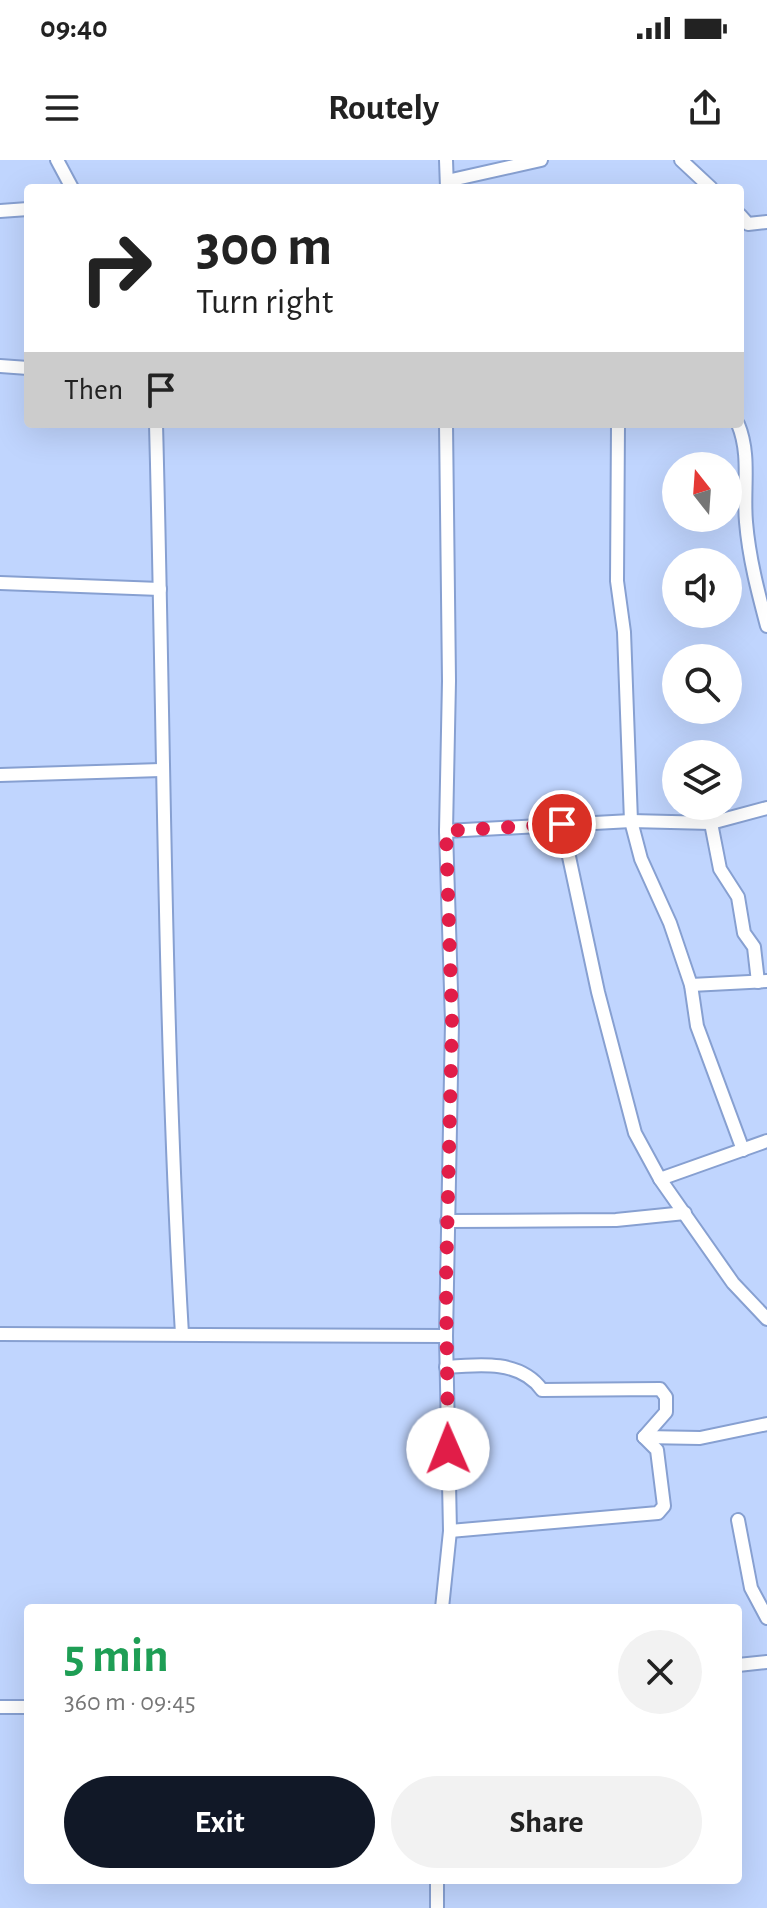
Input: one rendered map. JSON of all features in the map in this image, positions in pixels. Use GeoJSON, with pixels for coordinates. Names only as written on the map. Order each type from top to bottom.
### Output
{"type":"FeatureCollection","features":[{"type":"Feature","properties":{"kind":"street"},"geometry":{"type":"LineString","coordinates":[[57,160],[70,184]]}},
{"type":"Feature","properties":{"kind":"street"},"geometry":{"type":"LineString","coordinates":[[446,160],[447,184],[541,160]]}},
{"type":"Feature","properties":{"kind":"street"},"geometry":{"type":"LineString","coordinates":[[681,160],[707,184]]}},
{"type":"Feature","properties":{"kind":"street"},"geometry":{"type":"LineString","coordinates":[[0,211],[24,209]]}},
{"type":"Feature","properties":{"kind":"street"},"geometry":{"type":"LineString","coordinates":[[744,220],[748,224],[767,222]]}},
{"type":"Feature","properties":{"kind":"street"},"geometry":{"type":"LineString","coordinates":[[0,366],[24,368]]}},
{"type":"Feature","properties":{"kind":"street"},"geometry":{"type":"LineString","coordinates":[[156,428],[161,770],[174,1191],[182,1334]]}},
{"type":"Feature","properties":{"kind":"street"},"geometry":{"type":"LineString","coordinates":[[442,1604],[450,1531],[446,1336],[452,1022],[446,831],[449,666],[446,428]]}},
{"type":"Feature","properties":{"kind":"street"},"geometry":{"type":"LineString","coordinates":[[618,428],[617,581],[624,632],[631,821],[691,985],[697,1026],[743,1150]]}},
{"type":"Feature","properties":{"kind":"street"},"geometry":{"type":"LineString","coordinates":[[739,428],[744,444],[745,519],[751,561],[767,626]]}},
{"type":"Feature","properties":{"kind":"street"},"geometry":{"type":"LineString","coordinates":[[0,583],[160,589]]}},
{"type":"Feature","properties":{"kind":"street"},"geometry":{"type":"LineString","coordinates":[[0,775],[161,770]]}},
{"type":"Feature","properties":{"kind":"street"},"geometry":{"type":"LineString","coordinates":[[446,831],[631,821],[711,823],[767,808]]}},
{"type":"Feature","properties":{"kind":"street"},"geometry":{"type":"LineString","coordinates":[[691,985],[762,981],[754,947],[744,933],[738,897],[720,869],[711,823]]}},
{"type":"Feature","properties":{"kind":"street"},"geometry":{"type":"LineString","coordinates":[[562,824],[598,992],[635,1133],[660,1179],[733,1283],[767,1319]]}},
{"type":"Feature","properties":{"kind":"street"},"geometry":{"type":"LineString","coordinates":[[660,1179],[767,1141]]}},
{"type":"Feature","properties":{"kind":"street"},"geometry":{"type":"LineString","coordinates":[[447,1221],[616,1220],[685,1213]]}},
{"type":"Feature","properties":{"kind":"street"},"geometry":{"type":"LineString","coordinates":[[0,1334],[446,1336]]}},
{"type":"Feature","properties":{"kind":"street"},"geometry":{"type":"LineString","coordinates":[[446,1367],[480,1364],[508,1368],[526,1373],[542,1390],[660,1389],[666,1397],[666,1412],[644,1437]]}},
{"type":"Feature","properties":{"kind":"street"},"geometry":{"type":"LineString","coordinates":[[644,1437],[700,1438],[767,1424]]}},
{"type":"Feature","properties":{"kind":"street"},"geometry":{"type":"LineString","coordinates":[[450,1531],[658,1513],[664,1506],[657,1450],[644,1437]]}},
{"type":"Feature","properties":{"kind":"street"},"geometry":{"type":"LineString","coordinates":[[738,1520],[751,1588],[767,1618]]}},
{"type":"Feature","properties":{"kind":"street"},"geometry":{"type":"LineString","coordinates":[[742,1665],[767,1662]]}},
{"type":"Feature","properties":{"kind":"street"},"geometry":{"type":"LineString","coordinates":[[0,1707],[24,1707]]}},
{"type":"Feature","properties":{"kind":"street"},"geometry":{"type":"LineString","coordinates":[[437,1884],[437,1908]]}},
{"type":"Feature","properties":{"kind":"route"},"geometry":{"type":"LineString","coordinates":[[448,1449],[446,1283],[452,1022],[446,831],[562,824]]}}]}
